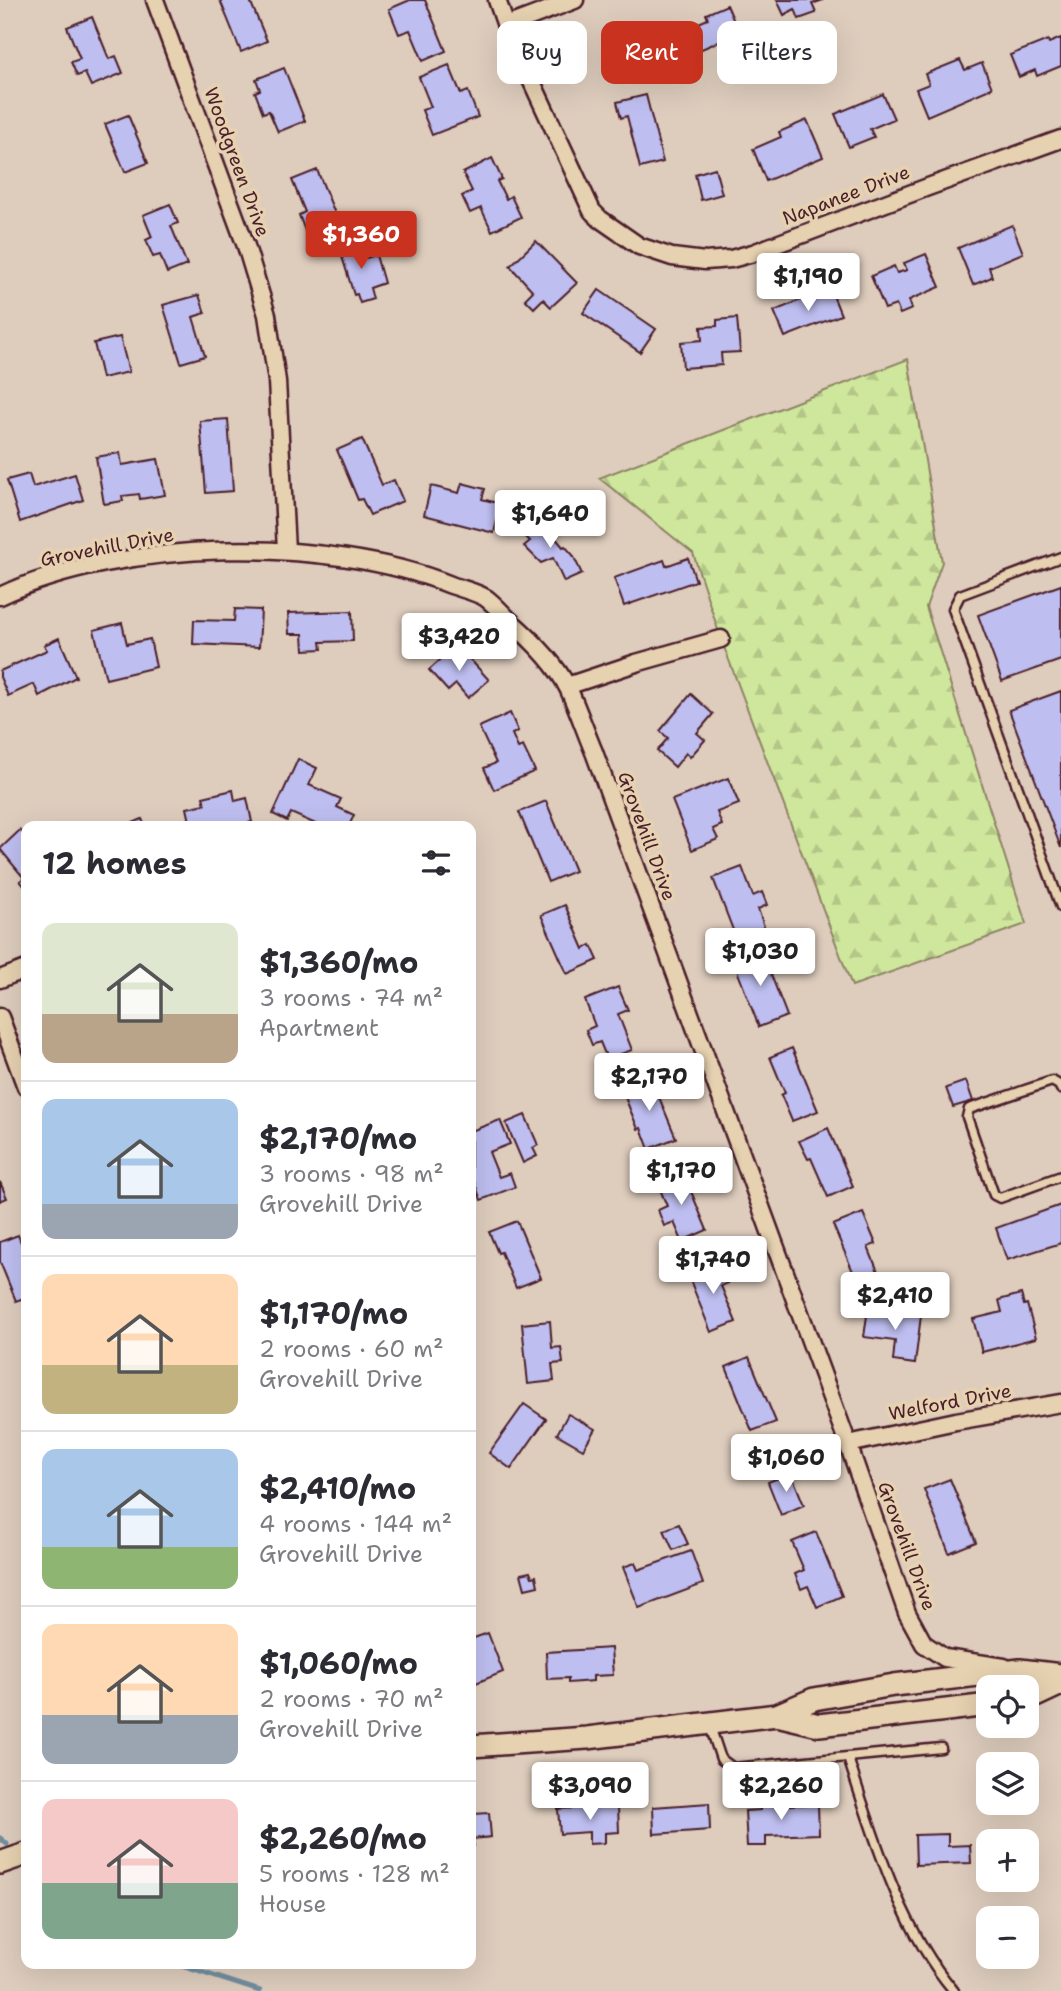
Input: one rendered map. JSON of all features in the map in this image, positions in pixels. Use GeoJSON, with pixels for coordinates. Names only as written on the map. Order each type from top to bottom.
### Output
{"type":"FeatureCollection","features":[{"type":"Feature","properties":{"kind":"main road"},"geometry":{"type":"LineString","coordinates":[[476,1746],[587,1738],[777,1715],[814,1699],[894,1685],[1020,1670],[1061,1675]]}},
{"type":"Feature","properties":{"kind":"main road"},"geometry":{"type":"LineString","coordinates":[[1039,1695],[1061,1685]]}},
{"type":"Feature","properties":{"kind":"main road"},"geometry":{"type":"LineString","coordinates":[[777,1715],[819,1725],[976,1707]]}},
{"type":"Feature","properties":{"kind":"main road"},"geometry":{"type":"LineString","coordinates":[[0,1863],[21,1856]]}},
{"type":"Feature","properties":{"kind":"street","name":"Woodgreen Drive"},"geometry":{"type":"LineString","coordinates":[[155,0],[246,246],[267,315],[277,381],[286,550]]}},
{"type":"Feature","properties":{"kind":"street","name":"Napanee Drive"},"geometry":{"type":"LineString","coordinates":[[496,0],[504,21]]}},
{"type":"Feature","properties":{"kind":"street"},"geometry":{"type":"LineString","coordinates":[[519,21],[575,0]]}},
{"type":"Feature","properties":{"kind":"street","name":"Napanee Drive"},"geometry":{"type":"LineString","coordinates":[[533,84],[592,211],[624,238],[639,246],[672,257],[705,261],[731,259],[753,253],[1061,139]]}},
{"type":"Feature","properties":{"kind":"street","name":"Grovehill Drive"},"geometry":{"type":"LineString","coordinates":[[0,596],[25,584],[85,568],[159,554],[286,550],[381,562],[432,577],[486,598],[534,643],[567,686],[599,765],[848,1444],[907,1613],[924,1644],[945,1658],[1020,1670]]}},
{"type":"Feature","properties":{"kind":"street"},"geometry":{"type":"LineString","coordinates":[[567,686],[721,639]]}},
{"type":"Feature","properties":{"kind":"street"},"geometry":{"type":"LineString","coordinates":[[0,979],[21,971]]}},
{"type":"Feature","properties":{"kind":"street"},"geometry":{"type":"LineString","coordinates":[[0,1017],[21,1074]]}},
{"type":"Feature","properties":{"kind":"street","name":"Welford Drive"},"geometry":{"type":"LineString","coordinates":[[848,1444],[956,1421],[1061,1403]]}},
{"type":"Feature","properties":{"kind":"lane"},"geometry":{"type":"LineString","coordinates":[[1061,556],[960,594],[953,609],[1061,907]]}},
{"type":"Feature","properties":{"kind":"lane"},"geometry":{"type":"LineString","coordinates":[[1061,1089],[1052,1081],[969,1109],[967,1117],[994,1195],[1000,1198],[1061,1176]]}},
{"type":"Feature","properties":{"kind":"lane"},"geometry":{"type":"LineString","coordinates":[[709,1723],[721,1759],[733,1768],[941,1748]]}},
{"type":"Feature","properties":{"kind":"lane"},"geometry":{"type":"LineString","coordinates":[[848,1758],[884,1867],[906,1916],[954,1991]]}},
{"type":"Feature","properties":{"kind":"green space"},"geometry":{"type":"Polygon","coordinates":[[[908,359],[942,562],[926,607],[1026,924],[852,986],[721,639],[693,553],[599,478],[908,359]]]}},
{"type":"Feature","properties":{"kind":"building"},"geometry":{"type":"Polygon","coordinates":[[[220,0],[256,0],[251,3],[267,41],[241,52],[220,0]]]}},
{"type":"Feature","properties":{"kind":"building"},"geometry":{"type":"Polygon","coordinates":[[[410,0],[425,0],[446,51],[423,61],[410,30],[399,34],[389,9],[410,0]]]}},
{"type":"Feature","properties":{"kind":"building"},"geometry":{"type":"Polygon","coordinates":[[[777,0],[823,0],[812,4],[816,13],[799,19],[795,9],[784,15],[777,0]]]}},
{"type":"Feature","properties":{"kind":"building"},"geometry":{"type":"Polygon","coordinates":[[[727,5],[734,21],[717,21],[717,42],[703,48],[703,21],[708,19],[706,14],[727,5]]]}},
{"type":"Feature","properties":{"kind":"building"},"geometry":{"type":"Polygon","coordinates":[[[92,17],[109,59],[116,56],[123,73],[91,86],[85,73],[77,76],[71,62],[80,59],[67,27],[92,17]]]}},
{"type":"Feature","properties":{"kind":"building"},"geometry":{"type":"Polygon","coordinates":[[[1061,38],[1061,66],[1037,76],[1035,70],[1019,77],[1010,55],[1048,40],[1049,43],[1061,38]]]}},
{"type":"Feature","properties":{"kind":"building"},"geometry":{"type":"Polygon","coordinates":[[[960,60],[965,70],[982,63],[992,88],[927,116],[916,89],[929,84],[925,74],[960,60]]]}},
{"type":"Feature","properties":{"kind":"building"},"geometry":{"type":"Polygon","coordinates":[[[449,65],[461,94],[468,91],[478,117],[432,135],[422,110],[431,107],[419,77],[449,65]]]}},
{"type":"Feature","properties":{"kind":"building"},"geometry":{"type":"Polygon","coordinates":[[[284,68],[305,121],[278,132],[269,111],[263,113],[255,92],[260,90],[256,79],[284,68]]]}},
{"type":"Feature","properties":{"kind":"building"},"geometry":{"type":"Polygon","coordinates":[[[883,94],[894,119],[870,129],[874,137],[849,147],[835,114],[883,94]]]}},
{"type":"Feature","properties":{"kind":"building"},"geometry":{"type":"Polygon","coordinates":[[[646,95],[663,162],[640,168],[627,116],[621,118],[617,102],[646,95]]]}},
{"type":"Feature","properties":{"kind":"building"},"geometry":{"type":"Polygon","coordinates":[[[128,115],[148,163],[125,172],[105,124],[128,115]]]}},
{"type":"Feature","properties":{"kind":"building"},"geometry":{"type":"Polygon","coordinates":[[[807,120],[823,157],[766,181],[753,149],[781,137],[779,132],[807,120]]]}},
{"type":"Feature","properties":{"kind":"building"},"geometry":{"type":"Polygon","coordinates":[[[492,158],[502,179],[497,181],[506,199],[511,196],[521,217],[492,231],[481,208],[470,213],[462,196],[472,191],[463,173],[492,158]]]}},
{"type":"Feature","properties":{"kind":"building"},"geometry":{"type":"Polygon","coordinates":[[[715,168],[722,194],[701,200],[695,174],[715,168]]]}},
{"type":"Feature","properties":{"kind":"building"},"geometry":{"type":"Polygon","coordinates":[[[317,170],[339,223],[307,236],[299,215],[305,212],[292,180],[317,170]]]}},
{"type":"Feature","properties":{"kind":"building"},"geometry":{"type":"Polygon","coordinates":[[[170,204],[178,223],[171,226],[187,265],[167,273],[160,255],[153,257],[146,240],[152,237],[143,215],[170,204]]]}},
{"type":"Feature","properties":{"kind":"building"},"geometry":{"type":"Polygon","coordinates":[[[1012,225],[1023,253],[989,267],[992,277],[973,285],[958,248],[1012,225]]]}},
{"type":"Feature","properties":{"kind":"building"},"geometry":{"type":"Polygon","coordinates":[[[360,241],[366,258],[376,255],[384,283],[370,288],[373,299],[360,303],[357,294],[354,295],[339,247],[360,241]]]}},
{"type":"Feature","properties":{"kind":"building"},"geometry":{"type":"Polygon","coordinates":[[[536,241],[577,283],[551,307],[543,299],[534,308],[525,299],[533,291],[510,266],[536,241]]]}},
{"type":"Feature","properties":{"kind":"building"},"geometry":{"type":"Polygon","coordinates":[[[926,254],[940,287],[909,300],[912,309],[900,314],[896,305],[885,309],[871,276],[894,266],[897,273],[907,270],[904,263],[926,254]]]}},
{"type":"Feature","properties":{"kind":"building"},"geometry":{"type":"Polygon","coordinates":[[[830,288],[841,315],[785,337],[774,311],[830,288]]]}},
{"type":"Feature","properties":{"kind":"building"},"geometry":{"type":"Polygon","coordinates":[[[599,290],[656,329],[640,352],[583,313],[599,290]]]}},
{"type":"Feature","properties":{"kind":"building"},"geometry":{"type":"Polygon","coordinates":[[[199,295],[205,313],[193,317],[205,356],[181,363],[163,305],[199,295]]]}},
{"type":"Feature","properties":{"kind":"building"},"geometry":{"type":"Polygon","coordinates":[[[737,318],[740,352],[721,353],[722,365],[683,368],[681,342],[702,340],[701,327],[717,326],[717,320],[737,318]]]}},
{"type":"Feature","properties":{"kind":"building"},"geometry":{"type":"Polygon","coordinates":[[[120,337],[129,372],[102,378],[94,343],[120,337]]]}},
{"type":"Feature","properties":{"kind":"building"},"geometry":{"type":"Polygon","coordinates":[[[228,419],[233,491],[206,493],[200,421],[228,419]]]}},
{"type":"Feature","properties":{"kind":"building"},"geometry":{"type":"Polygon","coordinates":[[[362,439],[382,485],[394,480],[403,501],[370,515],[362,499],[358,500],[337,450],[362,439]]]}},
{"type":"Feature","properties":{"kind":"building"},"geometry":{"type":"Polygon","coordinates":[[[120,453],[122,465],[158,459],[165,495],[140,499],[139,494],[122,496],[123,501],[104,504],[96,457],[120,453]]]}},
{"type":"Feature","properties":{"kind":"building"},"geometry":{"type":"Polygon","coordinates":[[[29,474],[33,487],[75,474],[83,500],[20,522],[7,480],[29,474]]]}},
{"type":"Feature","properties":{"kind":"building"},"geometry":{"type":"Polygon","coordinates":[[[462,483],[485,489],[482,499],[501,504],[494,533],[424,515],[431,486],[459,493],[462,483]]]}},
{"type":"Feature","properties":{"kind":"building"},"geometry":{"type":"Polygon","coordinates":[[[538,517],[573,555],[582,574],[564,582],[553,558],[541,563],[524,546],[530,541],[521,532],[538,517]]]}},
{"type":"Feature","properties":{"kind":"building"},"geometry":{"type":"Polygon","coordinates":[[[688,558],[696,581],[624,606],[614,578],[664,560],[666,566],[688,558]]]}},
{"type":"Feature","properties":{"kind":"building"},"geometry":{"type":"Polygon","coordinates":[[[1061,585],[1061,660],[1002,681],[978,615],[1061,585]]]}},
{"type":"Feature","properties":{"kind":"building"},"geometry":{"type":"Polygon","coordinates":[[[235,609],[261,610],[259,647],[193,644],[194,620],[234,621],[235,609]]]}},
{"type":"Feature","properties":{"kind":"building"},"geometry":{"type":"Polygon","coordinates":[[[352,611],[353,641],[321,642],[322,649],[304,650],[303,634],[289,634],[288,613],[352,611]]]}},
{"type":"Feature","properties":{"kind":"building"},"geometry":{"type":"Polygon","coordinates":[[[122,623],[127,644],[150,639],[156,667],[106,679],[94,630],[122,623]]]}},
{"type":"Feature","properties":{"kind":"building"},"geometry":{"type":"Polygon","coordinates":[[[59,638],[76,677],[39,696],[34,684],[8,696],[0,671],[47,650],[44,645],[59,638]]]}},
{"type":"Feature","properties":{"kind":"building"},"geometry":{"type":"Polygon","coordinates":[[[457,645],[489,680],[468,698],[456,684],[448,691],[429,670],[457,645]]]}},
{"type":"Feature","properties":{"kind":"building"},"geometry":{"type":"Polygon","coordinates":[[[1061,691],[1061,848],[1009,710],[1061,691]]]}},
{"type":"Feature","properties":{"kind":"building"},"geometry":{"type":"Polygon","coordinates":[[[691,694],[713,714],[697,733],[705,740],[690,757],[686,753],[675,767],[657,751],[668,738],[660,731],[691,694]]]}},
{"type":"Feature","properties":{"kind":"building"},"geometry":{"type":"Polygon","coordinates":[[[510,713],[518,731],[512,734],[518,748],[523,746],[535,771],[494,790],[484,768],[496,763],[479,727],[510,713]]]}},
{"type":"Feature","properties":{"kind":"building"},"geometry":{"type":"Polygon","coordinates":[[[298,759],[317,768],[309,785],[341,799],[337,807],[354,815],[351,821],[309,821],[291,813],[287,821],[273,814],[298,759]]]}},
{"type":"Feature","properties":{"kind":"building"},"geometry":{"type":"Polygon","coordinates":[[[728,778],[739,804],[717,812],[722,825],[713,829],[718,839],[692,850],[672,800],[728,778]]]}},
{"type":"Feature","properties":{"kind":"building"},"geometry":{"type":"Polygon","coordinates":[[[233,790],[235,801],[247,798],[252,821],[190,821],[187,808],[205,804],[203,797],[233,790]]]}},
{"type":"Feature","properties":{"kind":"building"},"geometry":{"type":"Polygon","coordinates":[[[546,801],[575,871],[548,882],[519,812],[546,801]]]}},
{"type":"Feature","properties":{"kind":"building"},"geometry":{"type":"Polygon","coordinates":[[[20,830],[21,874],[0,849],[20,830]]]}},
{"type":"Feature","properties":{"kind":"building"},"geometry":{"type":"Polygon","coordinates":[[[742,867],[753,896],[762,892],[767,905],[758,909],[766,932],[738,943],[713,878],[742,867]]]}},
{"type":"Feature","properties":{"kind":"building"},"geometry":{"type":"Polygon","coordinates":[[[565,905],[584,949],[591,945],[598,960],[567,974],[541,915],[565,905]]]}},
{"type":"Feature","properties":{"kind":"building"},"geometry":{"type":"Polygon","coordinates":[[[761,949],[787,1016],[759,1027],[733,960],[761,949]]]}},
{"type":"Feature","properties":{"kind":"building"},"geometry":{"type":"Polygon","coordinates":[[[618,987],[628,1010],[618,1014],[632,1050],[607,1059],[600,1042],[592,1045],[586,1030],[595,1026],[585,1000],[618,987]]]}},
{"type":"Feature","properties":{"kind":"building"},"geometry":{"type":"Polygon","coordinates":[[[792,1048],[818,1111],[792,1121],[781,1095],[785,1093],[770,1057],[792,1048]]]}},
{"type":"Feature","properties":{"kind":"building"},"geometry":{"type":"Polygon","coordinates":[[[651,1078],[676,1138],[649,1149],[622,1090],[651,1078]]]}},
{"type":"Feature","properties":{"kind":"building"},"geometry":{"type":"Polygon","coordinates":[[[966,1081],[973,1101],[953,1107],[946,1088],[966,1081]]]}},
{"type":"Feature","properties":{"kind":"building"},"geometry":{"type":"Polygon","coordinates":[[[525,1115],[538,1145],[533,1148],[537,1156],[523,1163],[506,1123],[525,1115]]]}},
{"type":"Feature","properties":{"kind":"building"},"geometry":{"type":"Polygon","coordinates":[[[500,1120],[510,1144],[489,1152],[499,1177],[510,1173],[515,1187],[481,1200],[476,1186],[476,1129],[500,1120]]]}},
{"type":"Feature","properties":{"kind":"building"},"geometry":{"type":"Polygon","coordinates":[[[828,1128],[853,1186],[828,1197],[811,1158],[808,1159],[799,1141],[828,1128]]]}},
{"type":"Feature","properties":{"kind":"building"},"geometry":{"type":"Polygon","coordinates":[[[683,1172],[707,1230],[682,1241],[674,1222],[664,1226],[658,1210],[667,1206],[657,1182],[683,1172]]]}},
{"type":"Feature","properties":{"kind":"building"},"geometry":{"type":"Polygon","coordinates":[[[0,1182],[7,1198],[0,1201],[0,1182]]]}},
{"type":"Feature","properties":{"kind":"building"},"geometry":{"type":"Polygon","coordinates":[[[1061,1205],[1061,1243],[1007,1260],[996,1228],[1061,1205]]]}},
{"type":"Feature","properties":{"kind":"building"},"geometry":{"type":"Polygon","coordinates":[[[863,1213],[876,1244],[868,1247],[881,1279],[860,1288],[833,1225],[863,1213]]]}},
{"type":"Feature","properties":{"kind":"building"},"geometry":{"type":"Polygon","coordinates":[[[517,1221],[541,1278],[516,1288],[501,1252],[498,1253],[489,1232],[517,1221]]]}},
{"type":"Feature","properties":{"kind":"building"},"geometry":{"type":"Polygon","coordinates":[[[18,1235],[21,1242],[21,1299],[16,1301],[0,1262],[0,1242],[18,1235]]]}},
{"type":"Feature","properties":{"kind":"building"},"geometry":{"type":"Polygon","coordinates":[[[719,1262],[728,1283],[721,1286],[736,1322],[711,1332],[688,1275],[719,1262]]]}},
{"type":"Feature","properties":{"kind":"building"},"geometry":{"type":"Polygon","coordinates":[[[1021,1294],[1024,1305],[1027,1304],[1036,1338],[982,1352],[973,1319],[1002,1312],[999,1300],[1021,1294]]]}},
{"type":"Feature","properties":{"kind":"building"},"geometry":{"type":"Polygon","coordinates":[[[868,1308],[921,1315],[915,1364],[893,1361],[895,1341],[864,1337],[868,1308]]]}},
{"type":"Feature","properties":{"kind":"building"},"geometry":{"type":"Polygon","coordinates":[[[550,1321],[552,1348],[561,1347],[563,1363],[552,1364],[554,1381],[528,1384],[522,1324],[550,1321]]]}},
{"type":"Feature","properties":{"kind":"building"},"geometry":{"type":"Polygon","coordinates":[[[749,1357],[776,1422],[752,1431],[726,1367],[749,1357]]]}},
{"type":"Feature","properties":{"kind":"building"},"geometry":{"type":"Polygon","coordinates":[[[524,1404],[546,1419],[511,1469],[489,1453],[524,1404]]]}},
{"type":"Feature","properties":{"kind":"building"},"geometry":{"type":"Polygon","coordinates":[[[568,1414],[595,1429],[583,1449],[557,1434],[568,1414]]]}},
{"type":"Feature","properties":{"kind":"building"},"geometry":{"type":"Polygon","coordinates":[[[791,1473],[804,1505],[781,1515],[768,1482],[791,1473]]]}},
{"type":"Feature","properties":{"kind":"building"},"geometry":{"type":"Polygon","coordinates":[[[950,1479],[976,1542],[949,1553],[924,1489],[950,1479]]]}},
{"type":"Feature","properties":{"kind":"building"},"geometry":{"type":"Polygon","coordinates":[[[679,1524],[688,1544],[673,1550],[664,1530],[679,1524]]]}},
{"type":"Feature","properties":{"kind":"building"},"geometry":{"type":"Polygon","coordinates":[[[816,1532],[842,1596],[817,1607],[808,1586],[801,1589],[795,1574],[804,1570],[792,1542],[816,1532]]]}},
{"type":"Feature","properties":{"kind":"building"},"geometry":{"type":"Polygon","coordinates":[[[691,1551],[703,1584],[639,1608],[623,1567],[635,1563],[638,1570],[691,1551]]]}},
{"type":"Feature","properties":{"kind":"building"},"geometry":{"type":"Polygon","coordinates":[[[530,1572],[532,1577],[536,1576],[538,1586],[525,1589],[521,1574],[530,1572]]]}},
{"type":"Feature","properties":{"kind":"building"},"geometry":{"type":"Polygon","coordinates":[[[488,1633],[503,1672],[476,1683],[476,1637],[488,1633]]]}},
{"type":"Feature","properties":{"kind":"building"},"geometry":{"type":"Polygon","coordinates":[[[611,1648],[613,1675],[593,1676],[593,1681],[568,1683],[568,1678],[547,1679],[546,1652],[611,1648]]]}},
{"type":"Feature","properties":{"kind":"building"},"geometry":{"type":"Polygon","coordinates":[[[709,1803],[710,1830],[654,1834],[653,1807],[709,1803]]]}},
{"type":"Feature","properties":{"kind":"building"},"geometry":{"type":"Polygon","coordinates":[[[818,1804],[819,1834],[766,1836],[766,1846],[747,1846],[745,1811],[760,1810],[760,1806],[818,1804]]]}},
{"type":"Feature","properties":{"kind":"building"},"geometry":{"type":"Polygon","coordinates":[[[618,1806],[619,1832],[605,1833],[605,1843],[589,1844],[589,1832],[560,1834],[558,1809],[618,1806]]]}},
{"type":"Feature","properties":{"kind":"building"},"geometry":{"type":"Polygon","coordinates":[[[489,1813],[491,1837],[476,1839],[476,1814],[489,1813]]]}},
{"type":"Feature","properties":{"kind":"building"},"geometry":{"type":"Polygon","coordinates":[[[948,1834],[948,1846],[970,1845],[971,1863],[916,1865],[915,1835],[948,1834]]]}},
{"type":"Feature","properties":{"kind":"waterway"},"geometry":{"type":"LineString","coordinates":[[0,1838],[7,1844]]}},
{"type":"Feature","properties":{"kind":"waterway"},"geometry":{"type":"LineString","coordinates":[[192,1969],[260,1991]]}}]}
